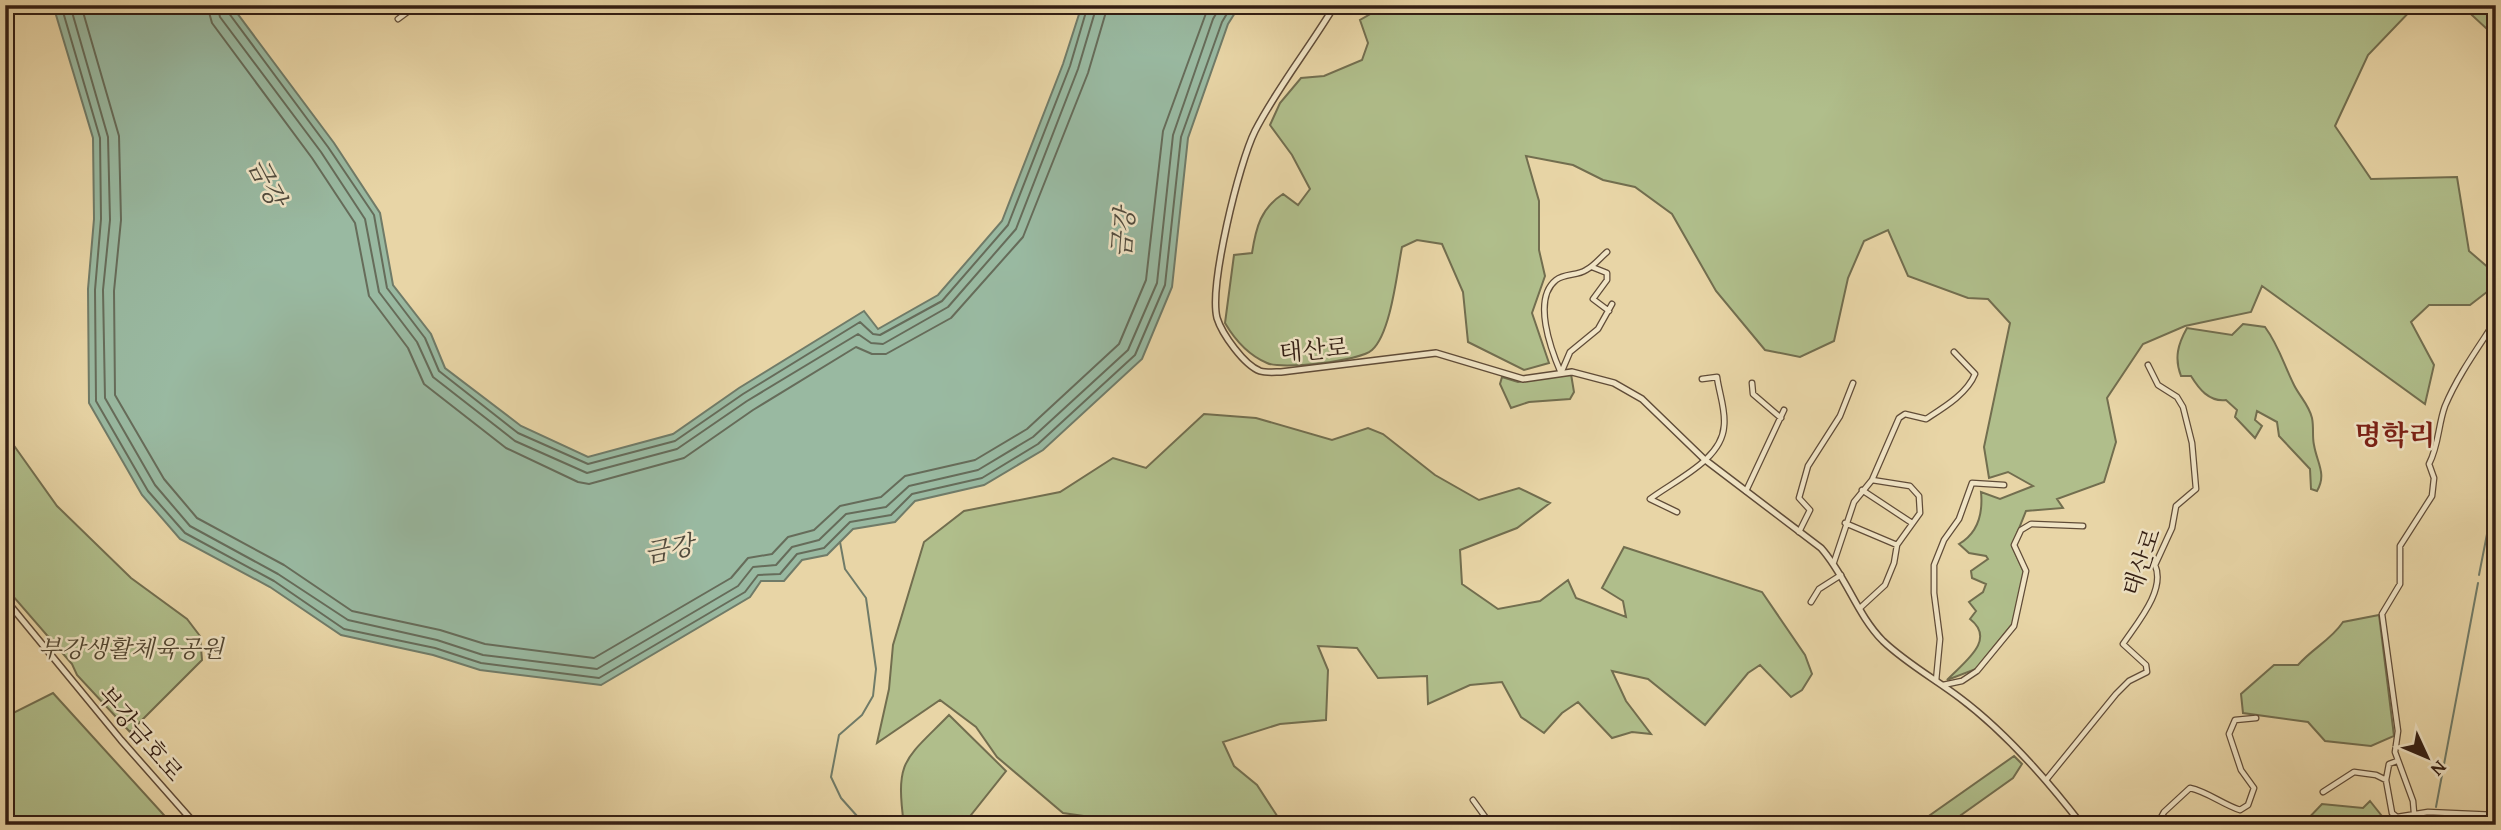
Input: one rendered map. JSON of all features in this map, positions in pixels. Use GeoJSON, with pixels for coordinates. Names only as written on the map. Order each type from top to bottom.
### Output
{"type":"FeatureCollection","features":[{"type":"Feature","properties":{"kind":"street"},"geometry":{"type":"LineString","coordinates":[[398,19],[417,5]]}},
{"type":"Feature","properties":{"kind":"street","name":"태산로"},"geometry":{"type":"LineString","coordinates":[[1335,5],[1267,111],[1245,158],[1231,213],[1216,300],[1217,318],[1230,340],[1259,371],[1339,366],[1436,353],[1523,379],[1562,373],[1588,376],[1632,391],[1704,459],[1834,562],[1873,630],[1885,643],[1983,718],[2046,780],[2082,825]]}},
{"type":"Feature","properties":{"kind":"street"},"geometry":{"type":"LineString","coordinates":[[1562,373],[1555,359],[1544,303],[1547,291],[1558,279],[1591,266],[1607,252]]}},
{"type":"Feature","properties":{"kind":"street"},"geometry":{"type":"LineString","coordinates":[[1591,266],[1607,273],[1607,280],[1593,299],[1609,311]]}},
{"type":"Feature","properties":{"kind":"street"},"geometry":{"type":"LineString","coordinates":[[1562,373],[1570,352],[1598,329],[1612,304]]}},
{"type":"Feature","properties":{"kind":"street"},"geometry":{"type":"LineString","coordinates":[[2415,825],[2413,801],[2397,761],[2394,691],[2382,614],[2400,584],[2400,546],[2432,496],[2434,478],[2429,464],[2437,450],[2444,410],[2462,372],[2496,320]]}},
{"type":"Feature","properties":{"kind":"street"},"geometry":{"type":"LineString","coordinates":[[1834,562],[1845,523],[1862,490],[1872,480],[1899,418],[1905,414],[1926,419],[1959,395],[1973,380],[1975,374],[1954,352]]}},
{"type":"Feature","properties":{"kind":"street","name":"태산로"},"geometry":{"type":"LineString","coordinates":[[2046,780],[2116,694],[2129,681],[2147,672],[2146,666],[2123,644],[2157,586],[2160,576],[2155,565],[2172,528],[2176,506],[2196,489],[2192,443],[2183,407],[2177,397],[2158,384],[2148,365]]}},
{"type":"Feature","properties":{"kind":"street"},"geometry":{"type":"LineString","coordinates":[[1678,512],[1650,499],[1717,447],[1725,422],[1717,377],[1702,379]]}},
{"type":"Feature","properties":{"kind":"street"},"geometry":{"type":"LineString","coordinates":[[1752,383],[1753,394],[1781,418]]}},
{"type":"Feature","properties":{"kind":"street"},"geometry":{"type":"LineString","coordinates":[[1799,533],[1810,510],[1799,498],[1808,466],[1840,416],[1853,383]]}},
{"type":"Feature","properties":{"kind":"street"},"geometry":{"type":"LineString","coordinates":[[1746,492],[1784,410]]}},
{"type":"Feature","properties":{"kind":"street"},"geometry":{"type":"LineString","coordinates":[[1860,608],[1889,579],[1897,545],[1920,513],[1919,496],[1910,486],[1872,480]]}},
{"type":"Feature","properties":{"kind":"street"},"geometry":{"type":"LineString","coordinates":[[1936,681],[1940,639],[1934,593],[1934,565],[1944,540],[1959,519],[1972,484],[2004,485]]}},
{"type":"Feature","properties":{"kind":"street"},"geometry":{"type":"LineString","coordinates":[[1862,490],[1912,523]]}},
{"type":"Feature","properties":{"kind":"street"},"geometry":{"type":"LineString","coordinates":[[1845,523],[1897,545]]}},
{"type":"Feature","properties":{"kind":"street"},"geometry":{"type":"LineString","coordinates":[[1942,686],[1962,681],[1977,671],[2014,626],[2026,571],[2014,545],[2021,530],[2031,524],[2083,526]]}},
{"type":"Feature","properties":{"kind":"street"},"geometry":{"type":"LineString","coordinates":[[1811,603],[1819,589],[1842,575]]}},
{"type":"Feature","properties":{"kind":"street","name":"부강금호로"},"geometry":{"type":"LineString","coordinates":[[6,600],[121,740],[196,825]]}},
{"type":"Feature","properties":{"kind":"street"},"geometry":{"type":"LineString","coordinates":[[2157,825],[2164,812],[2190,788],[2204,791],[2222,804],[2240,810],[2248,805],[2255,788],[2251,779],[2241,770],[2229,734],[2235,720],[2256,718]]}},
{"type":"Feature","properties":{"kind":"street"},"geometry":{"type":"LineString","coordinates":[[2397,761],[2389,764],[2386,780],[2392,813],[2403,818],[2428,812],[2496,815]]}},
{"type":"Feature","properties":{"kind":"street"},"geometry":{"type":"LineString","coordinates":[[2323,792],[2354,772],[2376,775],[2386,780]]}},
{"type":"Feature","properties":{"kind":"street"},"geometry":{"type":"LineString","coordinates":[[1473,800],[1491,825]]}},
{"type":"Feature","properties":{"kind":"green space"},"geometry":{"type":"Polygon","coordinates":[[[1395,5],[2416,5],[2368,55],[2335,126],[2371,179],[2457,177],[2469,251],[2490,269],[2496,285],[2470,305],[2429,305],[2411,322],[2434,365],[2425,404],[2262,286],[2251,312],[2185,326],[2143,344],[2107,398],[2116,442],[2104,482],[2057,499],[2063,508],[2026,511],[2012,546],[2024,572],[2013,623],[1976,669],[1947,680],[1969,658],[1979,643],[1977,627],[1970,619],[1976,611],[1969,602],[1983,592],[1986,584],[1972,578],[1971,571],[1988,559],[1986,556],[1969,553],[1959,544],[1971,534],[1978,522],[1981,492],[2000,499],[2033,486],[2008,472],[1989,478],[1984,447],[2010,323],[1988,299],[1968,298],[1908,276],[1888,230],[1864,241],[1848,278],[1834,341],[1800,357],[1765,350],[1716,291],[1672,214],[1635,187],[1603,180],[1573,165],[1526,156],[1539,201],[1539,250],[1545,276],[1532,313],[1549,363],[1524,370],[1468,342],[1463,292],[1442,244],[1417,240],[1402,247],[1389,317],[1379,342],[1365,354],[1337,361],[1275,365],[1254,356],[1238,341],[1225,323],[1234,255],[1252,253],[1255,235],[1269,205],[1283,194],[1298,205],[1310,189],[1292,155],[1270,125],[1280,103],[1301,78],[1324,76],[1362,60],[1368,43],[1360,20],[1374,12],[1393,10],[1395,5]]]}},
{"type":"Feature","properties":{"kind":"green space"},"geometry":{"type":"Polygon","coordinates":[[[2461,5],[2496,5],[2496,33],[2488,30],[2461,5]]]}},
{"type":"Feature","properties":{"kind":"green space"},"geometry":{"type":"Polygon","coordinates":[[[2243,324],[2265,327],[2309,409],[2321,474],[2317,491],[2311,489],[2310,469],[2279,436],[2277,422],[2257,411],[2255,420],[2262,426],[2255,438],[2235,417],[2237,410],[2226,400],[2210,397],[2191,376],[2181,376],[2178,351],[2187,328],[2232,335],[2243,324]]]}},
{"type":"Feature","properties":{"kind":"green space"},"geometry":{"type":"Polygon","coordinates":[[[1571,374],[1574,392],[1570,399],[1529,402],[1511,408],[1500,384],[1502,377],[1518,382],[1571,374]]]}},
{"type":"Feature","properties":{"kind":"green space"},"geometry":{"type":"Polygon","coordinates":[[[1204,414],[1256,418],[1332,440],[1368,428],[1383,434],[1435,475],[1479,500],[1519,488],[1550,503],[1517,528],[1460,550],[1462,584],[1498,609],[1540,601],[1568,580],[1576,598],[1626,617],[1623,601],[1602,588],[1624,547],[1762,592],[1805,655],[1812,674],[1802,690],[1791,697],[1760,665],[1748,673],[1705,725],[1648,679],[1612,671],[1626,701],[1651,734],[1632,732],[1612,738],[1578,702],[1562,713],[1544,733],[1521,717],[1502,682],[1470,685],[1428,704],[1427,676],[1378,678],[1357,648],[1318,646],[1328,670],[1326,720],[1280,724],[1223,742],[1234,766],[1257,785],[1283,825],[1146,825],[1063,813],[997,757],[976,727],[940,700],[877,743],[889,689],[893,645],[924,542],[964,511],[1060,492],[1113,458],[1146,468],[1204,414]]]}},
{"type":"Feature","properties":{"kind":"green space","name":"부강생활체육공원"},"geometry":{"type":"Polygon","coordinates":[[[5,433],[57,506],[131,578],[187,619],[200,636],[202,660],[130,732],[77,675],[72,664],[5,587],[5,433]]]}},
{"type":"Feature","properties":{"kind":"green space"},"geometry":{"type":"Polygon","coordinates":[[[2379,615],[2394,736],[2371,746],[2325,741],[2308,722],[2243,713],[2241,694],[2274,665],[2298,665],[2343,622],[2379,615]]]}},
{"type":"Feature","properties":{"kind":"green space"},"geometry":{"type":"Polygon","coordinates":[[[53,693],[173,825],[5,825],[5,717],[53,693]]]}},
{"type":"Feature","properties":{"kind":"green space"},"geometry":{"type":"Polygon","coordinates":[[[949,715],[1006,771],[963,825],[904,825],[901,786],[907,762],[913,752],[949,715]]]}},
{"type":"Feature","properties":{"kind":"green space"},"geometry":{"type":"Polygon","coordinates":[[[2014,756],[2022,764],[2013,778],[1947,825],[1916,825],[2014,756]]]}},
{"type":"Feature","properties":{"kind":"green space"},"geometry":{"type":"Polygon","coordinates":[[[2370,801],[2389,825],[2302,825],[2322,804],[2363,808],[2370,801]]]}},
{"type":"Feature","properties":{"kind":"water","name":"금강"},"geometry":{"type":"Polygon","coordinates":[[[53,5],[231,5],[334,143],[380,213],[393,285],[431,334],[445,368],[521,426],[588,457],[673,434],[739,388],[864,311],[878,329],[938,295],[1002,221],[1063,64],[1082,5],[1240,5],[1228,24],[1188,138],[1172,287],[1142,359],[1043,450],[984,485],[915,501],[895,522],[853,529],[827,555],[802,560],[784,581],[761,581],[750,597],[601,685],[480,670],[433,655],[341,635],[270,587],[180,539],[142,495],[89,403],[88,289],[94,219],[93,138],[53,5]]]}},
{"type":"Feature","properties":{"kind":"waterway"},"geometry":{"type":"LineString","coordinates":[[2479,575],[2496,488]]}},
{"type":"Feature","properties":{"kind":"waterway"},"geometry":{"type":"LineString","coordinates":[[840,542],[845,569],[866,598],[876,669],[873,696],[862,715],[839,735],[831,777],[841,798],[865,825]]}},
{"type":"Feature","properties":{"kind":"waterway"},"geometry":{"type":"LineString","coordinates":[[2436,807],[2478,583]]}},
{"type":"Feature","properties":{"kind":"waterway"},"geometry":{"type":"LineString","coordinates":[[2434,815],[2437,825]]}},
{"type":"Feature","properties":{"kind":"district","name":"명학리"},"geometry":{"type":"Point","coordinates":[2395,435]}}]}
